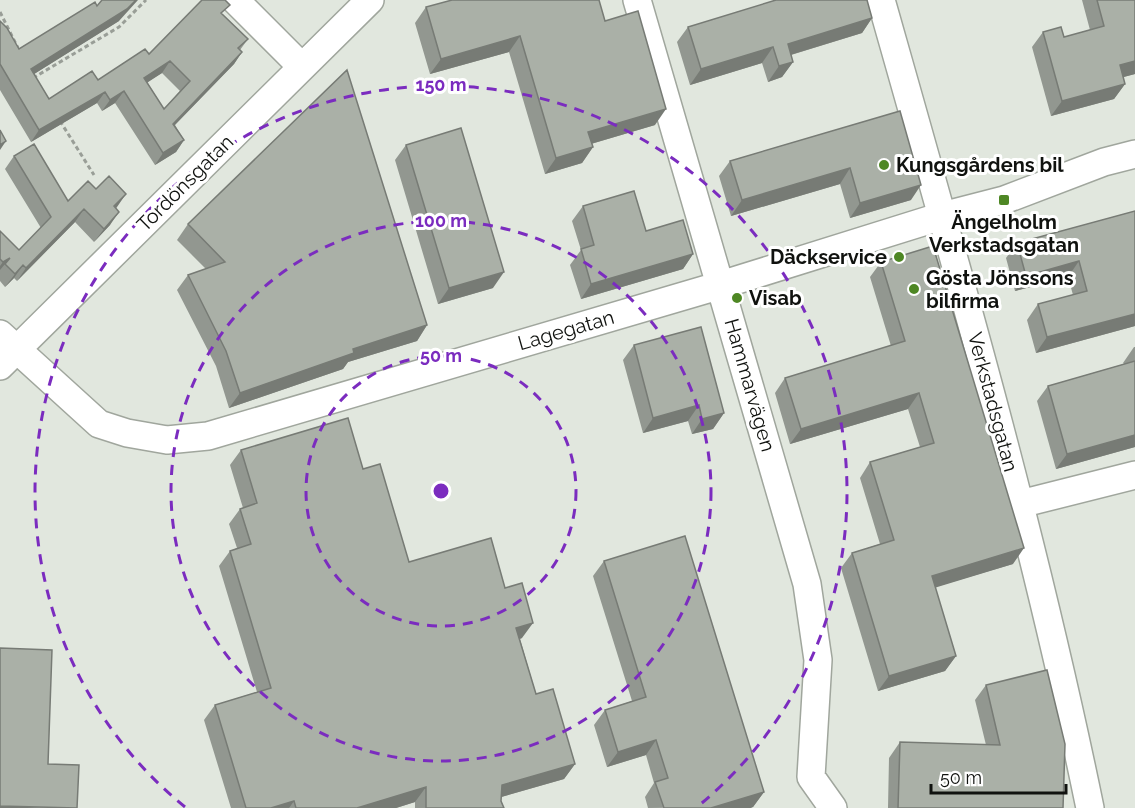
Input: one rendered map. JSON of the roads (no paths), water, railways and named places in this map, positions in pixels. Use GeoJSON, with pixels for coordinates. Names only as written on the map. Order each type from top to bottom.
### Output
{"type":"FeatureCollection","features":[{"type":"Feature","properties":{"kind":"street"},"geometry":{"type":"LineString","coordinates":[[235,0],[302,67]]}},
{"type":"Feature","properties":{"kind":"street","name":"Tordönsgatan"},"geometry":{"type":"LineString","coordinates":[[5,350],[370,0]]}},
{"type":"Feature","properties":{"kind":"street","name":"Hammarvägen"},"geometry":{"type":"LineString","coordinates":[[637,0],[811,598],[818,660],[811,777],[833,808]]}},
{"type":"Feature","properties":{"kind":"street","name":"Verkstadsgatan"},"geometry":{"type":"LineString","coordinates":[[881,0],[1020,504],[1062,674],[1090,808]]}},
{"type":"Feature","properties":{"kind":"street","name":"Lagegatan"},"geometry":{"type":"LineString","coordinates":[[5,350],[99,424],[127,433],[181,440],[235,429],[721,285],[942,216],[1004,200],[1104,162],[1135,154]]}},
{"type":"Feature","properties":{"kind":"street"},"geometry":{"type":"LineString","coordinates":[[1020,504],[1135,475]]}},
{"type":"Feature","properties":{"kind":"place","name":"Kungsgårdens bil"},"geometry":{"type":"Point","coordinates":[884,165]}},
{"type":"Feature","properties":{"kind":"place","name":"Ängelholm Verkstadsgatan"},"geometry":{"type":"Point","coordinates":[1004,200]}},
{"type":"Feature","properties":{"kind":"place","name":"Däckservice"},"geometry":{"type":"Point","coordinates":[899,257]}},
{"type":"Feature","properties":{"kind":"place","name":"Gösta Jönssons bilfirma"},"geometry":{"type":"Point","coordinates":[914,289]}},
{"type":"Feature","properties":{"kind":"place","name":"Visab"},"geometry":{"type":"Point","coordinates":[737,298]}}]}
